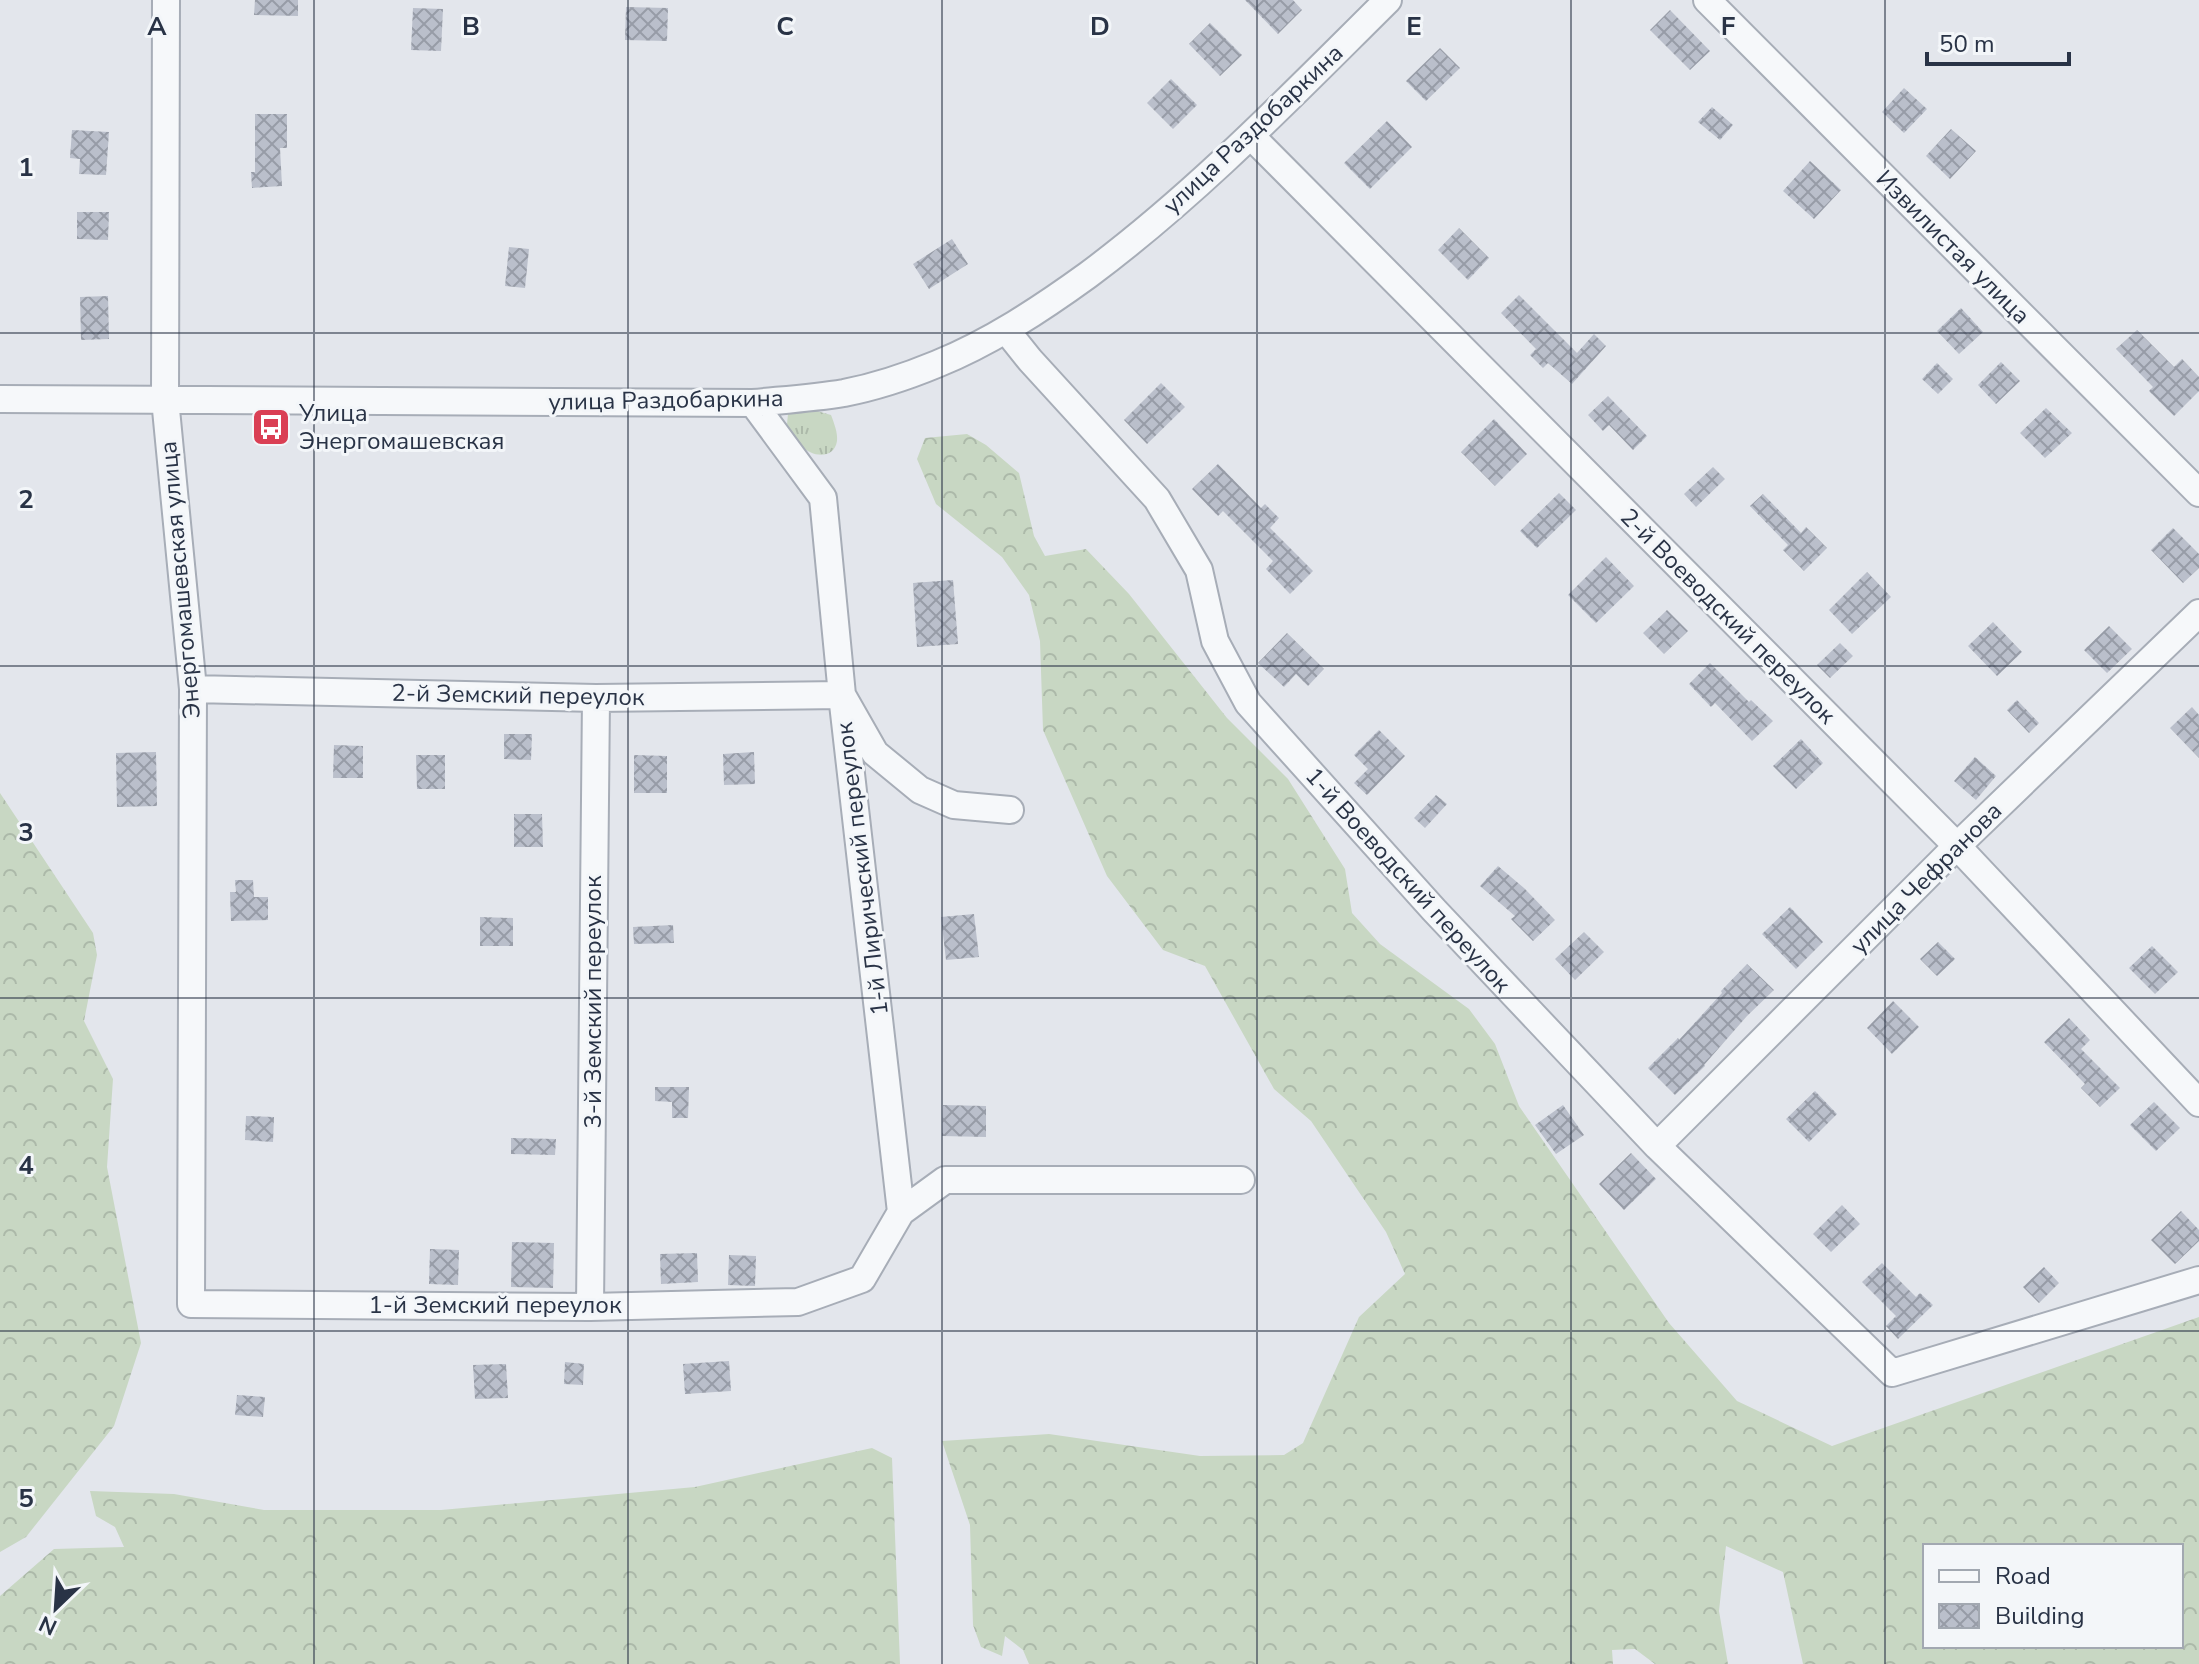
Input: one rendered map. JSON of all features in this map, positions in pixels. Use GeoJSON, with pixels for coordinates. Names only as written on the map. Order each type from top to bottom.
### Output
{"type":"FeatureCollection","features":[{"type":"Feature","properties":{"kind":"street","name":"Энергомашевская улица"},"geometry":{"type":"LineString","coordinates":[[166,0],[165,399],[193,689],[191,1304]]}},
{"type":"Feature","properties":{"kind":"street","name":"улица Раздобаркина"},"geometry":{"type":"LineString","coordinates":[[0,399],[753,403],[844,393],[884,382],[937,364],[1006,330],[1062,294],[1138,238],[1251,136],[1388,0]]}},
{"type":"Feature","properties":{"kind":"street","name":"Извилистая улица"},"geometry":{"type":"LineString","coordinates":[[1707,0],[2199,493]]}},
{"type":"Feature","properties":{"kind":"street","name":"2-й Воеводский переулок"},"geometry":{"type":"LineString","coordinates":[[1251,136],[1957,846],[2199,1103]]}},
{"type":"Feature","properties":{"kind":"street","name":"1-й Воеводский переулок"},"geometry":{"type":"LineString","coordinates":[[1006,330],[1157,499],[1199,570],[1215,641],[1248,703],[1434,910],[1657,1146],[1892,1373],[2199,1280]]}},
{"type":"Feature","properties":{"kind":"street","name":"1-й Лирический переулок"},"geometry":{"type":"LineString","coordinates":[[753,403],[823,498],[842,695],[901,1212]]}},
{"type":"Feature","properties":{"kind":"street","name":"улица Чефранова"},"geometry":{"type":"LineString","coordinates":[[1657,1146],[1957,846],[2199,613]]}},
{"type":"Feature","properties":{"kind":"street","name":"2-й Земский переулок"},"geometry":{"type":"LineString","coordinates":[[193,689],[596,698],[842,695]]}},
{"type":"Feature","properties":{"kind":"street"},"geometry":{"type":"LineString","coordinates":[[842,695],[875,753],[920,790],[954,805],[1010,810]]}},
{"type":"Feature","properties":{"kind":"street","name":"3-й Земский переулок"},"geometry":{"type":"LineString","coordinates":[[590,1307],[596,698]]}},
{"type":"Feature","properties":{"kind":"street"},"geometry":{"type":"LineString","coordinates":[[901,1212],[945,1180],[1241,1180]]}},
{"type":"Feature","properties":{"kind":"street","name":"1-й Земский переулок"},"geometry":{"type":"LineString","coordinates":[[191,1304],[590,1307],[798,1302],[862,1279],[901,1212]]}},
{"type":"Feature","properties":{"kind":"green space"},"geometry":{"type":"Polygon","coordinates":[[[817,411],[831,415],[837,435],[832,451],[822,455],[811,453],[801,446],[787,424],[788,414],[817,411]]]}},
{"type":"Feature","properties":{"kind":"green space"},"geometry":{"type":"Polygon","coordinates":[[[967,434],[986,445],[1019,473],[1034,536],[1045,556],[1086,549],[1129,594],[1227,718],[1288,779],[1345,869],[1352,913],[1380,944],[1469,1009],[1495,1044],[1519,1106],[1669,1323],[1737,1401],[1832,1446],[2199,1317],[2199,1664],[1803,1664],[1783,1572],[1726,1546],[1719,1611],[1728,1664],[1655,1664],[1635,1649],[1612,1650],[1613,1664],[1029,1664],[1023,1650],[1005,1636],[1002,1656],[981,1647],[973,1625],[970,1525],[942,1441],[1049,1434],[1200,1456],[1284,1455],[1303,1443],[1359,1317],[1405,1274],[1386,1232],[1311,1121],[1274,1089],[1205,966],[1163,950],[1107,876],[1043,730],[1040,641],[1029,595],[1002,557],[936,504],[917,459],[925,438],[967,434]]]}},
{"type":"Feature","properties":{"kind":"green space"},"geometry":{"type":"Polygon","coordinates":[[[0,793],[93,933],[97,955],[84,1021],[113,1079],[107,1167],[141,1343],[114,1426],[26,1537],[0,1552],[0,793]]]}},
{"type":"Feature","properties":{"kind":"green space"},"geometry":{"type":"Polygon","coordinates":[[[872,1448],[892,1458],[900,1664],[0,1664],[0,1596],[54,1549],[124,1547],[115,1527],[96,1516],[90,1491],[174,1494],[264,1510],[441,1510],[695,1487],[872,1448]]]}},
{"type":"Feature","properties":{"kind":"building"},"geometry":{"type":"Polygon","coordinates":[[[255,0],[298,0],[298,16],[254,15],[255,0]]]}},
{"type":"Feature","properties":{"kind":"building"},"geometry":{"type":"Polygon","coordinates":[[[1245,0],[1293,0],[1302,10],[1278,34],[1245,0]]]}},
{"type":"Feature","properties":{"kind":"building"},"geometry":{"type":"Polygon","coordinates":[[[626,7],[668,8],[667,41],[625,40],[626,7]]]}},
{"type":"Feature","properties":{"kind":"building"},"geometry":{"type":"Polygon","coordinates":[[[413,8],[443,9],[441,51],[411,50],[413,8]]]}},
{"type":"Feature","properties":{"kind":"building"},"geometry":{"type":"Polygon","coordinates":[[[1670,10],[1710,51],[1690,70],[1650,30],[1670,10]]]}},
{"type":"Feature","properties":{"kind":"building"},"geometry":{"type":"Polygon","coordinates":[[[1210,23],[1242,55],[1220,76],[1189,44],[1210,23]]]}},
{"type":"Feature","properties":{"kind":"building"},"geometry":{"type":"Polygon","coordinates":[[[1440,48],[1460,68],[1426,101],[1406,81],[1440,48]]]}},
{"type":"Feature","properties":{"kind":"building"},"geometry":{"type":"Polygon","coordinates":[[[1171,79],[1197,105],[1173,129],[1147,103],[1171,79]]]}},
{"type":"Feature","properties":{"kind":"building"},"geometry":{"type":"Polygon","coordinates":[[[1904,88],[1927,109],[1904,133],[1882,112],[1904,88]]]}},
{"type":"Feature","properties":{"kind":"building"},"geometry":{"type":"Polygon","coordinates":[[[1712,107],[1733,125],[1720,140],[1698,122],[1712,107]]]}},
{"type":"Feature","properties":{"kind":"building"},"geometry":{"type":"Polygon","coordinates":[[[255,114],[287,114],[287,148],[280,148],[282,186],[252,188],[255,114]]]}},
{"type":"Feature","properties":{"kind":"building"},"geometry":{"type":"Polygon","coordinates":[[[1387,121],[1412,147],[1370,189],[1344,163],[1387,121]]]}},
{"type":"Feature","properties":{"kind":"building"},"geometry":{"type":"Polygon","coordinates":[[[1951,129],[1976,151],[1950,179],[1926,156],[1951,129]]]}},
{"type":"Feature","properties":{"kind":"building"},"geometry":{"type":"Polygon","coordinates":[[[72,130],[109,132],[106,175],[79,174],[80,159],[70,158],[72,130]]]}},
{"type":"Feature","properties":{"kind":"building"},"geometry":{"type":"Polygon","coordinates":[[[1810,161],[1841,190],[1814,219],[1783,191],[1810,161]]]}},
{"type":"Feature","properties":{"kind":"building"},"geometry":{"type":"Polygon","coordinates":[[[77,212],[109,212],[108,240],[77,239],[77,212]]]}},
{"type":"Feature","properties":{"kind":"building"},"geometry":{"type":"Polygon","coordinates":[[[1459,228],[1489,258],[1468,280],[1438,250],[1459,228]]]}},
{"type":"Feature","properties":{"kind":"building"},"geometry":{"type":"Polygon","coordinates":[[[952,239],[968,264],[929,289],[913,264],[952,239]]]}},
{"type":"Feature","properties":{"kind":"building"},"geometry":{"type":"Polygon","coordinates":[[[509,247],[529,249],[525,288],[505,286],[509,247]]]}},
{"type":"Feature","properties":{"kind":"building"},"geometry":{"type":"Polygon","coordinates":[[[1519,295],[1577,353],[1594,334],[1606,346],[1572,384],[1548,363],[1543,368],[1530,355],[1536,349],[1501,313],[1519,295]]]}},
{"type":"Feature","properties":{"kind":"building"},"geometry":{"type":"Polygon","coordinates":[[[108,296],[109,339],[81,340],[80,297],[108,296]]]}},
{"type":"Feature","properties":{"kind":"building"},"geometry":{"type":"Polygon","coordinates":[[[1961,308],[1983,332],[1959,354],[1937,331],[1961,308]]]}},
{"type":"Feature","properties":{"kind":"building"},"geometry":{"type":"Polygon","coordinates":[[[2137,330],[2174,367],[2182,359],[2199,377],[2199,391],[2174,416],[2149,391],[2153,387],[2116,349],[2137,330]]]}},
{"type":"Feature","properties":{"kind":"building"},"geometry":{"type":"Polygon","coordinates":[[[2001,362],[2020,381],[1996,404],[1978,385],[2001,362]]]}},
{"type":"Feature","properties":{"kind":"building"},"geometry":{"type":"Polygon","coordinates":[[[1937,363],[1953,379],[1938,394],[1922,379],[1937,363]]]}},
{"type":"Feature","properties":{"kind":"building"},"geometry":{"type":"Polygon","coordinates":[[[1161,383],[1185,407],[1147,444],[1124,420],[1161,383]]]}},
{"type":"Feature","properties":{"kind":"building"},"geometry":{"type":"Polygon","coordinates":[[[1608,396],[1647,436],[1633,450],[1609,425],[1603,431],[1588,415],[1608,396]]]}},
{"type":"Feature","properties":{"kind":"building"},"geometry":{"type":"Polygon","coordinates":[[[2046,408],[2072,433],[2045,458],[2020,433],[2046,408]]]}},
{"type":"Feature","properties":{"kind":"building"},"geometry":{"type":"Polygon","coordinates":[[[1494,419],[1527,454],[1495,486],[1461,452],[1494,419]]]}},
{"type":"Feature","properties":{"kind":"building"},"geometry":{"type":"Polygon","coordinates":[[[1218,464],[1261,508],[1265,504],[1279,518],[1270,528],[1313,571],[1290,594],[1266,569],[1273,561],[1223,511],[1218,516],[1192,489],[1218,464]]]}},
{"type":"Feature","properties":{"kind":"building"},"geometry":{"type":"Polygon","coordinates":[[[1713,467],[1725,479],[1696,507],[1684,494],[1713,467]]]}},
{"type":"Feature","properties":{"kind":"building"},"geometry":{"type":"Polygon","coordinates":[[[1559,493],[1576,510],[1537,548],[1520,531],[1559,493]]]}},
{"type":"Feature","properties":{"kind":"building"},"geometry":{"type":"Polygon","coordinates":[[[1763,494],[1801,533],[1806,527],[1827,548],[1804,571],[1783,550],[1788,545],[1750,506],[1763,494]]]}},
{"type":"Feature","properties":{"kind":"building"},"geometry":{"type":"Polygon","coordinates":[[[2173,528],[2199,554],[2199,568],[2183,583],[2151,550],[2173,528]]]}},
{"type":"Feature","properties":{"kind":"building"},"geometry":{"type":"Polygon","coordinates":[[[1606,557],[1634,586],[1596,623],[1568,595],[1606,557]]]}},
{"type":"Feature","properties":{"kind":"building"},"geometry":{"type":"Polygon","coordinates":[[[1867,572],[1891,597],[1852,634],[1829,610],[1867,572]]]}},
{"type":"Feature","properties":{"kind":"building"},"geometry":{"type":"Polygon","coordinates":[[[953,580],[958,644],[917,647],[913,583],[953,580]]]}},
{"type":"Feature","properties":{"kind":"building"},"geometry":{"type":"Polygon","coordinates":[[[1667,610],[1688,631],[1664,654],[1643,633],[1667,610]]]}},
{"type":"Feature","properties":{"kind":"building"},"geometry":{"type":"Polygon","coordinates":[[[1993,622],[2022,652],[1997,676],[1968,646],[1993,622]]]}},
{"type":"Feature","properties":{"kind":"building"},"geometry":{"type":"Polygon","coordinates":[[[2109,626],[2132,649],[2107,673],[2084,650],[2109,626]]]}},
{"type":"Feature","properties":{"kind":"building"},"geometry":{"type":"Polygon","coordinates":[[[1287,633],[1324,669],[1308,686],[1296,674],[1284,687],[1258,663],[1287,633]]]}},
{"type":"Feature","properties":{"kind":"building"},"geometry":{"type":"Polygon","coordinates":[[[1840,643],[1853,656],[1830,678],[1817,665],[1840,643]]]}},
{"type":"Feature","properties":{"kind":"building"},"geometry":{"type":"Polygon","coordinates":[[[1710,663],[1773,721],[1752,741],[1715,703],[1711,707],[1689,684],[1710,663]]]}},
{"type":"Feature","properties":{"kind":"building"},"geometry":{"type":"Polygon","coordinates":[[[2017,700],[2039,723],[2029,733],[2007,710],[2017,700]]]}},
{"type":"Feature","properties":{"kind":"building"},"geometry":{"type":"Polygon","coordinates":[[[2192,707],[2199,715],[2199,758],[2170,728],[2192,707]]]}},
{"type":"Feature","properties":{"kind":"building"},"geometry":{"type":"Polygon","coordinates":[[[1379,730],[1405,756],[1367,795],[1354,783],[1368,769],[1354,755],[1379,730]]]}},
{"type":"Feature","properties":{"kind":"building"},"geometry":{"type":"Polygon","coordinates":[[[504,734],[532,734],[531,760],[504,759],[504,734]]]}},
{"type":"Feature","properties":{"kind":"building"},"geometry":{"type":"Polygon","coordinates":[[[1801,739],[1823,763],[1796,789],[1773,766],[1801,739]]]}},
{"type":"Feature","properties":{"kind":"building"},"geometry":{"type":"Polygon","coordinates":[[[334,745],[363,746],[363,778],[333,778],[334,745]]]}},
{"type":"Feature","properties":{"kind":"building"},"geometry":{"type":"Polygon","coordinates":[[[156,752],[157,806],[117,807],[116,753],[156,752]]]}},
{"type":"Feature","properties":{"kind":"building"},"geometry":{"type":"Polygon","coordinates":[[[754,752],[755,784],[724,785],[723,754],[754,752]]]}},
{"type":"Feature","properties":{"kind":"building"},"geometry":{"type":"Polygon","coordinates":[[[416,755],[445,755],[445,789],[417,789],[416,755]]]}},
{"type":"Feature","properties":{"kind":"building"},"geometry":{"type":"Polygon","coordinates":[[[634,755],[667,756],[667,793],[634,793],[634,755]]]}},
{"type":"Feature","properties":{"kind":"building"},"geometry":{"type":"Polygon","coordinates":[[[1975,757],[1996,776],[1976,800],[1954,781],[1975,757]]]}},
{"type":"Feature","properties":{"kind":"building"},"geometry":{"type":"Polygon","coordinates":[[[1436,795],[1447,804],[1425,828],[1414,818],[1436,795]]]}},
{"type":"Feature","properties":{"kind":"building"},"geometry":{"type":"Polygon","coordinates":[[[514,814],[542,814],[543,847],[514,847],[514,814]]]}},
{"type":"Feature","properties":{"kind":"building"},"geometry":{"type":"Polygon","coordinates":[[[1498,866],[1555,920],[1533,941],[1511,919],[1515,916],[1480,886],[1498,866]]]}},
{"type":"Feature","properties":{"kind":"building"},"geometry":{"type":"Polygon","coordinates":[[[235,880],[253,880],[254,897],[268,897],[268,920],[231,921],[230,892],[236,892],[235,880]]]}},
{"type":"Feature","properties":{"kind":"building"},"geometry":{"type":"Polygon","coordinates":[[[1790,907],[1823,942],[1796,969],[1762,934],[1790,907]]]}},
{"type":"Feature","properties":{"kind":"building"},"geometry":{"type":"Polygon","coordinates":[[[974,914],[979,957],[946,960],[941,917],[974,914]]]}},
{"type":"Feature","properties":{"kind":"building"},"geometry":{"type":"Polygon","coordinates":[[[480,917],[513,918],[513,946],[480,946],[480,917]]]}},
{"type":"Feature","properties":{"kind":"building"},"geometry":{"type":"Polygon","coordinates":[[[673,925],[674,943],[634,944],[633,927],[673,925]]]}},
{"type":"Feature","properties":{"kind":"building"},"geometry":{"type":"Polygon","coordinates":[[[1584,932],[1604,952],[1575,980],[1555,959],[1584,932]]]}},
{"type":"Feature","properties":{"kind":"building"},"geometry":{"type":"Polygon","coordinates":[[[1938,942],[1955,959],[1937,976],[1920,959],[1938,942]]]}},
{"type":"Feature","properties":{"kind":"building"},"geometry":{"type":"Polygon","coordinates":[[[2152,946],[2178,972],[2155,994],[2129,968],[2152,946]]]}},
{"type":"Feature","properties":{"kind":"building"},"geometry":{"type":"Polygon","coordinates":[[[1747,964],[1774,990],[1675,1095],[1648,1068],[1679,1040],[1747,964]]]}},
{"type":"Feature","properties":{"kind":"building"},"geometry":{"type":"Polygon","coordinates":[[[1893,1001],[1919,1027],[1892,1054],[1867,1028],[1893,1001]]]}},
{"type":"Feature","properties":{"kind":"building"},"geometry":{"type":"Polygon","coordinates":[[[2069,1018],[2090,1040],[2081,1049],[2120,1088],[2100,1107],[2081,1088],[2085,1084],[2044,1042],[2069,1018]]]}},
{"type":"Feature","properties":{"kind":"building"},"geometry":{"type":"Polygon","coordinates":[[[655,1087],[689,1087],[688,1118],[672,1118],[672,1102],[655,1101],[655,1087]]]}},
{"type":"Feature","properties":{"kind":"building"},"geometry":{"type":"Polygon","coordinates":[[[1815,1091],[1837,1114],[1809,1142],[1786,1119],[1815,1091]]]}},
{"type":"Feature","properties":{"kind":"building"},"geometry":{"type":"Polygon","coordinates":[[[2154,1102],[2180,1128],[2156,1151],[2130,1125],[2154,1102]]]}},
{"type":"Feature","properties":{"kind":"building"},"geometry":{"type":"Polygon","coordinates":[[[943,1105],[986,1106],[986,1137],[942,1136],[943,1105]]]}},
{"type":"Feature","properties":{"kind":"building"},"geometry":{"type":"Polygon","coordinates":[[[1563,1105],[1584,1135],[1556,1154],[1535,1125],[1563,1105]]]}},
{"type":"Feature","properties":{"kind":"building"},"geometry":{"type":"Polygon","coordinates":[[[246,1116],[274,1117],[273,1142],[245,1140],[246,1116]]]}},
{"type":"Feature","properties":{"kind":"building"},"geometry":{"type":"Polygon","coordinates":[[[511,1138],[556,1139],[555,1155],[511,1154],[511,1138]]]}},
{"type":"Feature","properties":{"kind":"building"},"geometry":{"type":"Polygon","coordinates":[[[1631,1153],[1656,1179],[1624,1210],[1599,1184],[1631,1153]]]}},
{"type":"Feature","properties":{"kind":"building"},"geometry":{"type":"Polygon","coordinates":[[[1842,1205],[1860,1224],[1831,1252],[1813,1234],[1842,1205]]]}},
{"type":"Feature","properties":{"kind":"building"},"geometry":{"type":"Polygon","coordinates":[[[2181,1211],[2199,1230],[2199,1241],[2175,1264],[2151,1240],[2181,1211]]]}},
{"type":"Feature","properties":{"kind":"building"},"geometry":{"type":"Polygon","coordinates":[[[512,1242],[554,1243],[553,1288],[511,1287],[512,1242]]]}},
{"type":"Feature","properties":{"kind":"building"},"geometry":{"type":"Polygon","coordinates":[[[430,1249],[459,1250],[458,1285],[429,1284],[430,1249]]]}},
{"type":"Feature","properties":{"kind":"building"},"geometry":{"type":"Polygon","coordinates":[[[697,1253],[698,1282],[661,1284],[660,1254],[697,1253]]]}},
{"type":"Feature","properties":{"kind":"building"},"geometry":{"type":"Polygon","coordinates":[[[729,1255],[756,1256],[755,1286],[728,1285],[729,1255]]]}},
{"type":"Feature","properties":{"kind":"building"},"geometry":{"type":"Polygon","coordinates":[[[1882,1263],[1916,1297],[1920,1293],[1933,1305],[1898,1339],[1886,1326],[1896,1316],[1862,1282],[1882,1263]]]}},
{"type":"Feature","properties":{"kind":"building"},"geometry":{"type":"Polygon","coordinates":[[[2044,1267],[2059,1283],[2039,1303],[2023,1287],[2044,1267]]]}},
{"type":"Feature","properties":{"kind":"building"},"geometry":{"type":"Polygon","coordinates":[[[729,1361],[731,1391],[685,1394],[683,1364],[729,1361]]]}},
{"type":"Feature","properties":{"kind":"building"},"geometry":{"type":"Polygon","coordinates":[[[565,1362],[584,1364],[583,1385],[564,1384],[565,1362]]]}},
{"type":"Feature","properties":{"kind":"building"},"geometry":{"type":"Polygon","coordinates":[[[506,1364],[508,1398],[475,1399],[473,1365],[506,1364]]]}},
{"type":"Feature","properties":{"kind":"building"},"geometry":{"type":"Polygon","coordinates":[[[237,1395],[265,1397],[263,1417],[235,1415],[237,1395]]]}},
{"type":"Feature","properties":{"kind":"place","name":"Улица Энергомашевская"},"geometry":{"type":"Point","coordinates":[271,427]}}]}
